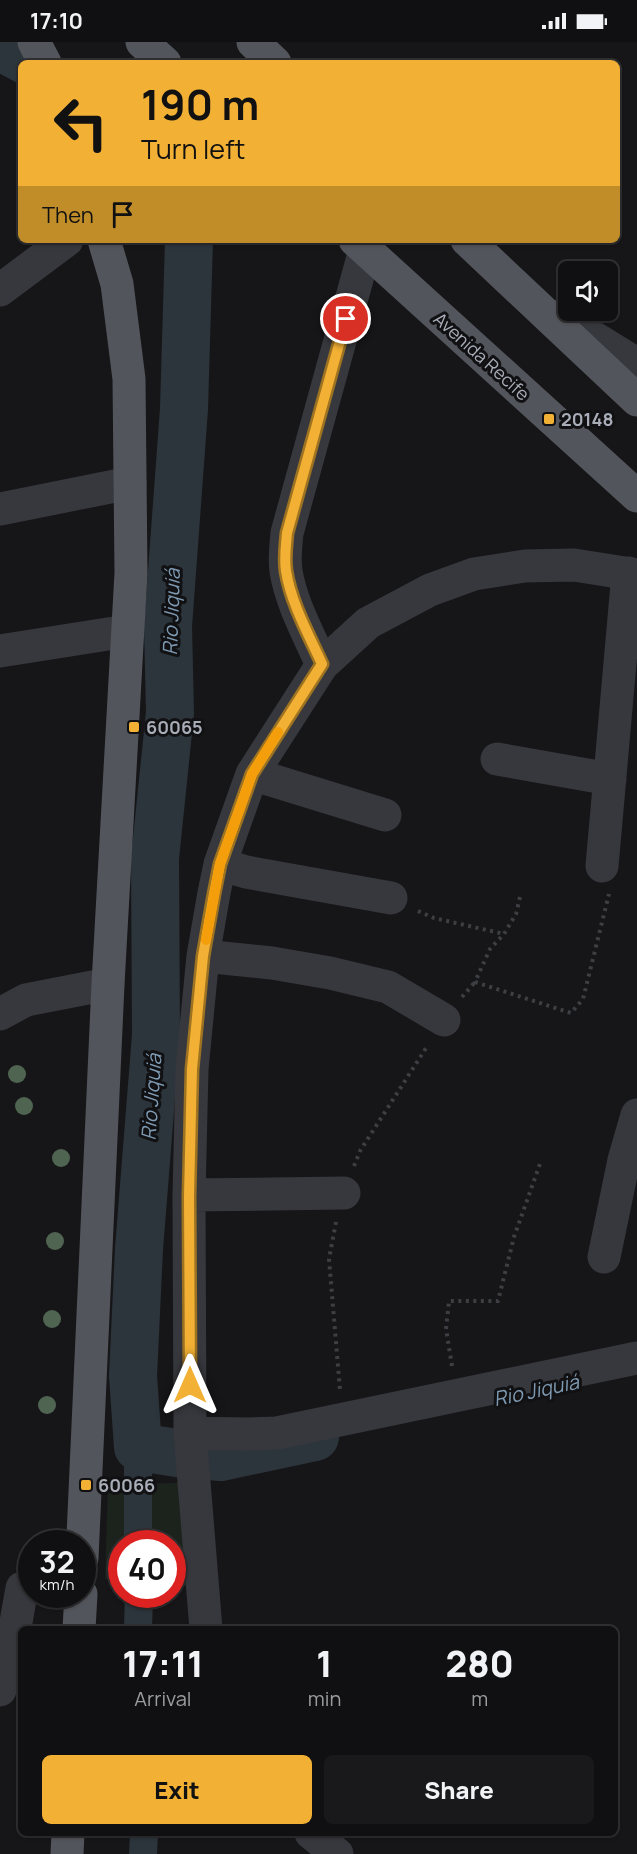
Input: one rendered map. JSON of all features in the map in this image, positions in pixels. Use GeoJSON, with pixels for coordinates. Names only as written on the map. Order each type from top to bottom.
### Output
{"type":"FeatureCollection","features":[{"type":"Feature","properties":{"kind":"main road"},"geometry":{"type":"LineString","coordinates":[[34,42],[43,60]]}},
{"type":"Feature","properties":{"kind":"main road"},"geometry":{"type":"LineString","coordinates":[[142,42],[162,60]]}},
{"type":"Feature","properties":{"kind":"main road"},"geometry":{"type":"LineString","coordinates":[[253,42],[272,60]]}},
{"type":"Feature","properties":{"kind":"main road"},"geometry":{"type":"LineString","coordinates":[[83,1530],[108,984],[131,573],[129,379],[117,284],[105,243]]}},
{"type":"Feature","properties":{"kind":"main road"},"geometry":{"type":"LineString","coordinates":[[470,243],[637,399]]}},
{"type":"Feature","properties":{"kind":"main road","name":"Avenida Recife"},"geometry":{"type":"LineString","coordinates":[[360,245],[637,496]]}},
{"type":"Feature","properties":{"kind":"main road"},"geometry":{"type":"LineString","coordinates":[[571,337],[637,381]]}},
{"type":"Feature","properties":{"kind":"main road"},"geometry":{"type":"LineString","coordinates":[[79,1626],[80,1608]]}},
{"type":"Feature","properties":{"kind":"main road"},"geometry":{"type":"LineString","coordinates":[[67,1854],[68,1836]]}},
{"type":"Feature","properties":{"kind":"street"},"geometry":{"type":"LineString","coordinates":[[0,290],[63,243]]}},
{"type":"Feature","properties":{"kind":"street"},"geometry":{"type":"LineString","coordinates":[[322,664],[286,572],[286,542],[360,245]]}},
{"type":"Feature","properties":{"kind":"street"},"geometry":{"type":"LineString","coordinates":[[530,298],[637,364]]}},
{"type":"Feature","properties":{"kind":"street"},"geometry":{"type":"LineString","coordinates":[[0,509],[130,483]]}},
{"type":"Feature","properties":{"kind":"street"},"geometry":{"type":"LineString","coordinates":[[206,1626],[192,1450],[189,1196],[192,1069],[203,956],[220,864],[252,774],[322,664],[368,623],[430,590],[474,574],[525,566],[574,565],[633,574],[610,779],[603,866]]}},
{"type":"Feature","properties":{"kind":"street"},"geometry":{"type":"LineString","coordinates":[[0,651],[127,631]]}},
{"type":"Feature","properties":{"kind":"street"},"geometry":{"type":"LineString","coordinates":[[497,759],[610,779]]}},
{"type":"Feature","properties":{"kind":"street"},"geometry":{"type":"LineString","coordinates":[[252,774],[385,815]]}},
{"type":"Feature","properties":{"kind":"street"},"geometry":{"type":"LineString","coordinates":[[220,864],[246,872],[391,898]]}},
{"type":"Feature","properties":{"kind":"street"},"geometry":{"type":"LineString","coordinates":[[203,956],[272,963],[330,973],[388,987],[444,1020]]}},
{"type":"Feature","properties":{"kind":"street"},"geometry":{"type":"LineString","coordinates":[[0,1014],[26,1000],[108,984]]}},
{"type":"Feature","properties":{"kind":"street"},"geometry":{"type":"LineString","coordinates":[[604,1257],[624,1160],[637,1115]]}},
{"type":"Feature","properties":{"kind":"street"},"geometry":{"type":"LineString","coordinates":[[189,1196],[344,1193]]}},
{"type":"Feature","properties":{"kind":"street"},"geometry":{"type":"LineString","coordinates":[[192,1450],[248,1434],[276,1433],[637,1358]]}},
{"type":"Feature","properties":{"kind":"street"},"geometry":{"type":"LineString","coordinates":[[0,1690],[6,1644],[19,1608]]}},
{"type":"Feature","properties":{"kind":"street"},"geometry":{"type":"LineString","coordinates":[[314,1836],[337,1854]]}},
{"type":"Feature","properties":{"kind":"path"},"geometry":{"type":"LineString","coordinates":[[520,897],[516,914],[504,934],[490,949],[475,982],[571,1013],[583,999],[612,885],[603,866]]}},
{"type":"Feature","properties":{"kind":"path"},"geometry":{"type":"LineString","coordinates":[[391,898],[434,918],[504,934]]}},
{"type":"Feature","properties":{"kind":"path"},"geometry":{"type":"LineString","coordinates":[[456,1396],[446,1329],[449,1301],[498,1301],[514,1237],[541,1161]]}},
{"type":"Feature","properties":{"kind":"shaded area"},"geometry":{"type":"Polygon","coordinates":[[[192,1482],[200,1588],[186,1586],[186,1530],[108,1530],[108,1579],[105,1579],[108,1486],[192,1482]]]}},
{"type":"Feature","properties":{"kind":"waterway","name":"Rio Jiquiá"},"geometry":{"type":"LineString","coordinates":[[0,42],[12,53],[25,60]]}},
{"type":"Feature","properties":{"kind":"waterway","name":"Rio Jiquiá"},"geometry":{"type":"LineString","coordinates":[[189,243],[184,409],[168,626],[170,713],[155,858],[156,1035],[139,1249],[133,1376],[138,1447],[221,1457],[315,1437]]}},
{"type":"Feature","properties":{"kind":"waterway"},"geometry":{"type":"LineString","coordinates":[[138,1447],[138,1530]]}},
{"type":"Feature","properties":{"kind":"waterway"},"geometry":{"type":"LineString","coordinates":[[138,1626],[139,1608]]}},
{"type":"Feature","properties":{"kind":"waterway"},"geometry":{"type":"LineString","coordinates":[[143,1854],[144,1836]]}},
{"type":"Feature","properties":{"kind":"slow traffic"},"geometry":{"type":"LineString","coordinates":[[206,940],[220,864],[252,774],[278,732]]}},
{"type":"Feature","properties":{"kind":"place","name":"20148"},"geometry":{"type":"Point","coordinates":[549,419]}},
{"type":"Feature","properties":{"kind":"place","name":"60065"},"geometry":{"type":"Point","coordinates":[134,727]}},
{"type":"Feature","properties":{"kind":"place","name":"60066"},"geometry":{"type":"Point","coordinates":[86,1485]}},
{"type":"Feature","properties":{"kind":"route"},"geometry":{"type":"LineString","coordinates":[[190,1385],[189,1196],[192,1069],[203,956],[220,864],[252,774],[322,664],[286,572],[285,552],[287,533],[346,319]]}}]}
